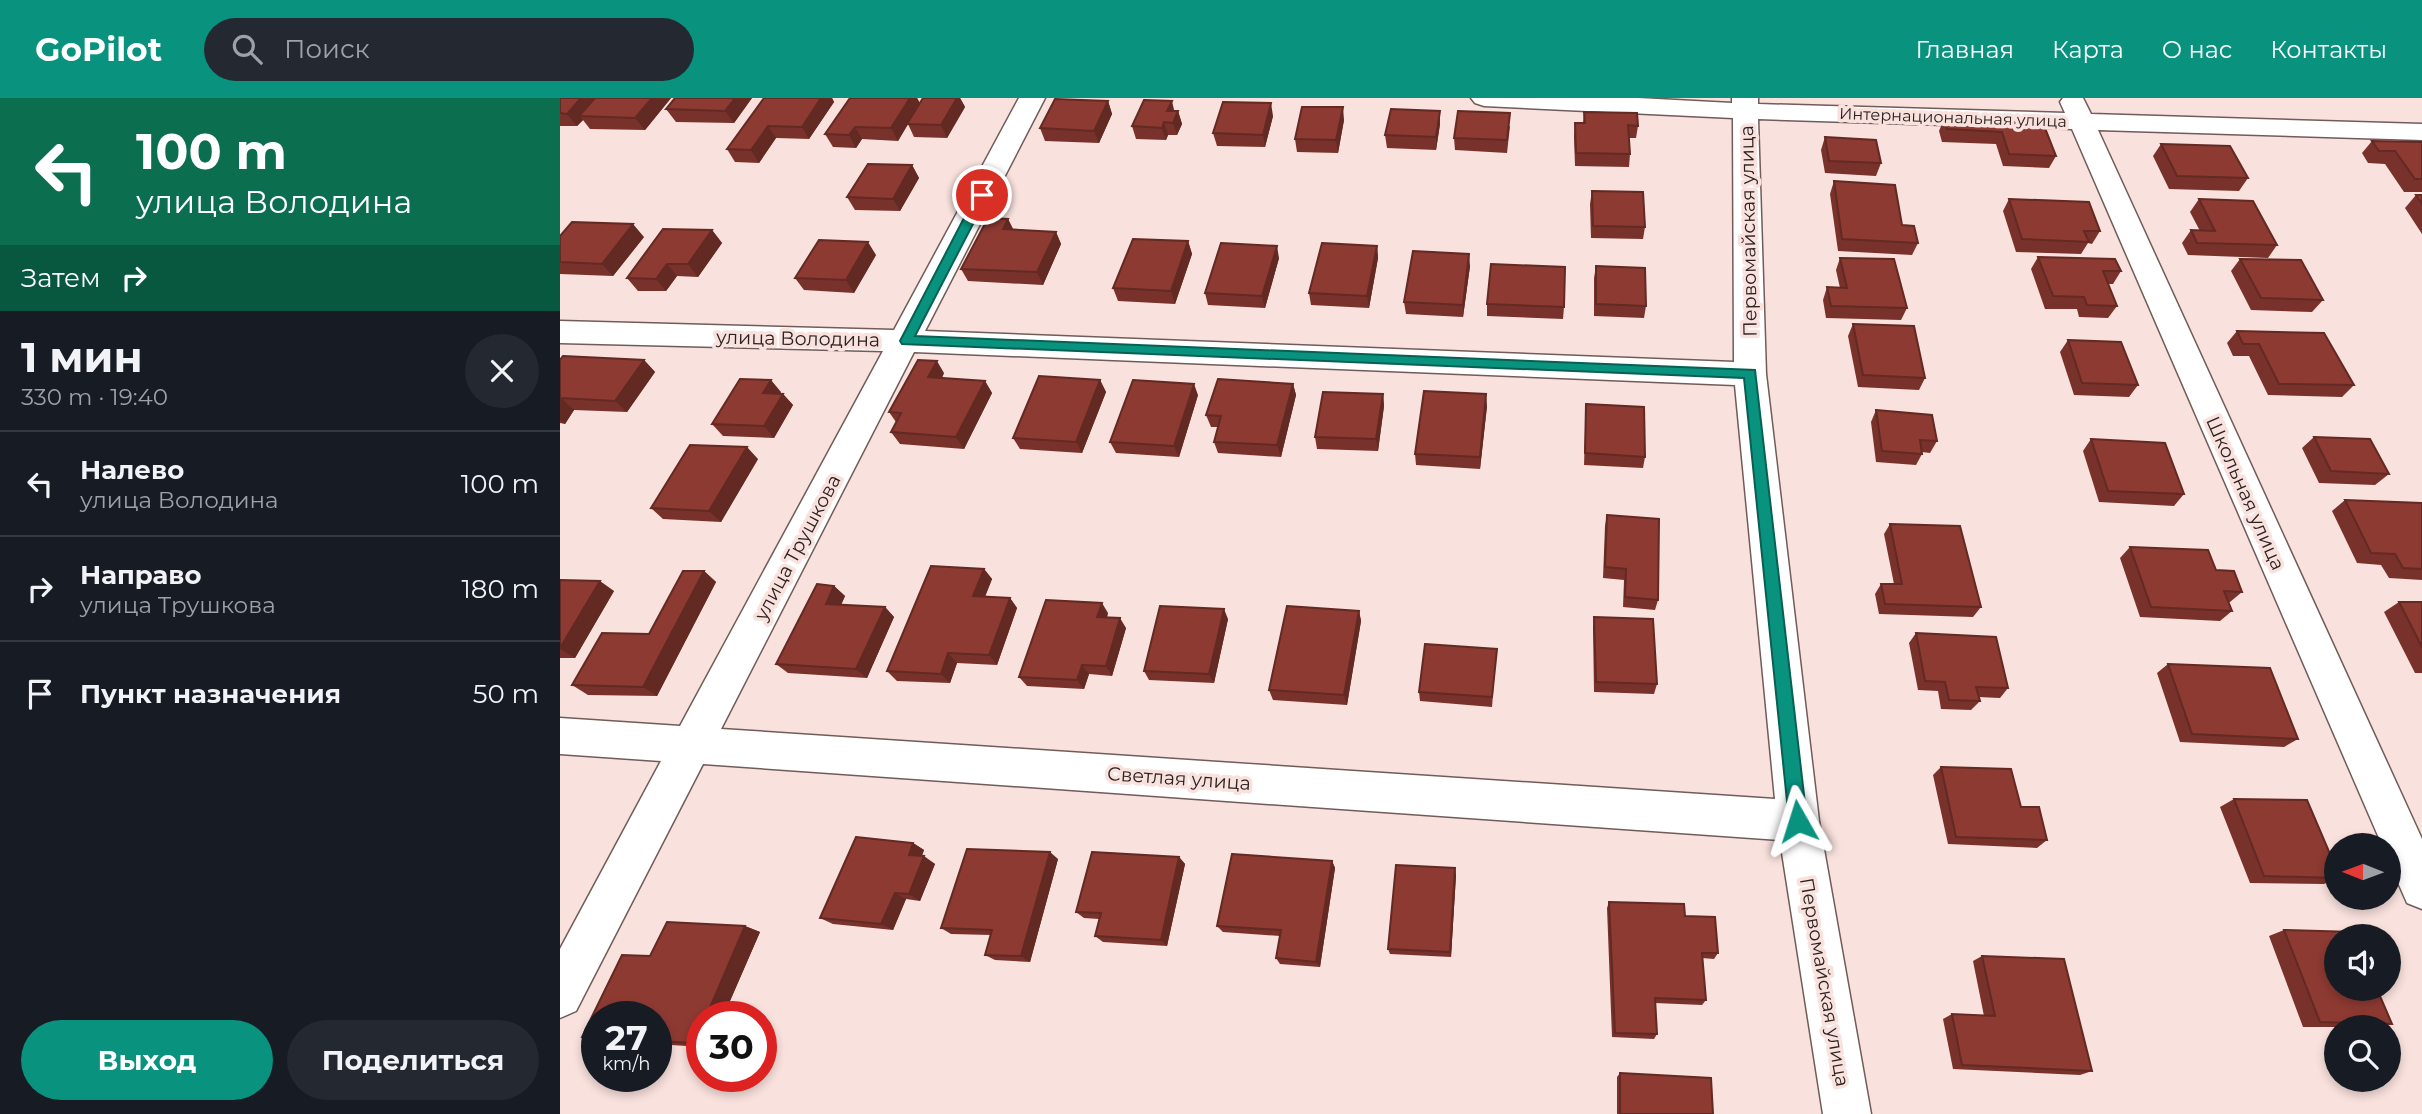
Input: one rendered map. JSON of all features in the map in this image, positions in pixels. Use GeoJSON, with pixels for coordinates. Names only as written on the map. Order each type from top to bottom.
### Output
{"type":"FeatureCollection","features":[{"type":"Feature","properties":{"kind":"street","name":"улица Трушкова"},"geometry":{"type":"LineString","coordinates":[[560,995],[1032,98]]}},
{"type":"Feature","properties":{"kind":"street","name":"Интернациональная улица"},"geometry":{"type":"LineString","coordinates":[[1483,98],[1746,105],[2076,109],[2422,132]]}},
{"type":"Feature","properties":{"kind":"street","name":"Первомайская улица"},"geometry":{"type":"LineString","coordinates":[[1746,105],[1750,373],[1798,821],[1847,1114]]}},
{"type":"Feature","properties":{"kind":"street","name":"Школьная улица"},"geometry":{"type":"LineString","coordinates":[[2076,109],[2422,888]]}},
{"type":"Feature","properties":{"kind":"street","name":"улица Володина"},"geometry":{"type":"LineString","coordinates":[[560,332],[906,341],[1750,373]]}},
{"type":"Feature","properties":{"kind":"street","name":"Светлая улица"},"geometry":{"type":"LineString","coordinates":[[560,736],[1798,821]]}},
{"type":"Feature","properties":{"kind":"building"},"geometry":{"type":"Polygon","coordinates":[[[560,98],[581,98],[567,114],[560,113],[560,98]]]}},
{"type":"Feature","properties":{"kind":"building"},"geometry":{"type":"Polygon","coordinates":[[[595,98],[652,98],[635,118],[579,116],[595,98]]]}},
{"type":"Feature","properties":{"kind":"building"},"geometry":{"type":"Polygon","coordinates":[[[675,98],[735,98],[725,111],[666,109],[675,98]]]}},
{"type":"Feature","properties":{"kind":"building"},"geometry":{"type":"Polygon","coordinates":[[[764,98],[821,98],[802,127],[768,126],[751,150],[727,149],[764,98]]]}},
{"type":"Feature","properties":{"kind":"building"},"geometry":{"type":"Polygon","coordinates":[[[850,98],[910,98],[891,128],[855,127],[849,135],[825,134],[850,98]]]}},
{"type":"Feature","properties":{"kind":"building"},"geometry":{"type":"Polygon","coordinates":[[[923,98],[957,98],[941,125],[907,124],[923,98]]]}},
{"type":"Feature","properties":{"kind":"building"},"geometry":{"type":"Polygon","coordinates":[[[1055,99],[1108,101],[1094,131],[1040,128],[1055,99]]]}},
{"type":"Feature","properties":{"kind":"building"},"geometry":{"type":"Polygon","coordinates":[[[1144,100],[1172,101],[1167,111],[1178,111],[1173,123],[1164,122],[1162,128],[1132,126],[1144,100]]]}},
{"type":"Feature","properties":{"kind":"building"},"geometry":{"type":"Polygon","coordinates":[[[1223,102],[1271,103],[1263,135],[1213,133],[1223,102]]]}},
{"type":"Feature","properties":{"kind":"building"},"geometry":{"type":"Polygon","coordinates":[[[1302,107],[1343,107],[1336,140],[1295,139],[1302,107]]]}},
{"type":"Feature","properties":{"kind":"building"},"geometry":{"type":"Polygon","coordinates":[[[1391,109],[1440,111],[1436,137],[1385,135],[1391,109]]]}},
{"type":"Feature","properties":{"kind":"building"},"geometry":{"type":"Polygon","coordinates":[[[1458,111],[1510,113],[1507,140],[1454,138],[1458,111]]]}},
{"type":"Feature","properties":{"kind":"building"},"geometry":{"type":"Polygon","coordinates":[[[1584,112],[1637,113],[1638,126],[1628,125],[1630,154],[1576,153],[1575,123],[1585,123],[1584,112]]]}},
{"type":"Feature","properties":{"kind":"building"},"geometry":{"type":"Polygon","coordinates":[[[1944,119],[2043,123],[2056,156],[2009,154],[2002,132],[1947,129],[1944,119]]]}},
{"type":"Feature","properties":{"kind":"building"},"geometry":{"type":"Polygon","coordinates":[[[1825,137],[1876,140],[1881,163],[1829,161],[1825,137]]]}},
{"type":"Feature","properties":{"kind":"building"},"geometry":{"type":"Polygon","coordinates":[[[2372,141],[2422,142],[2422,179],[2415,179],[2395,151],[2379,151],[2372,141]]]}},
{"type":"Feature","properties":{"kind":"building"},"geometry":{"type":"Polygon","coordinates":[[[2161,144],[2230,146],[2248,178],[2177,176],[2161,144]]]}},
{"type":"Feature","properties":{"kind":"building"},"geometry":{"type":"Polygon","coordinates":[[[868,164],[912,165],[893,199],[847,197],[868,164]]]}},
{"type":"Feature","properties":{"kind":"building"},"geometry":{"type":"Polygon","coordinates":[[[1834,181],[1895,185],[1902,225],[1914,226],[1918,243],[1842,239],[1834,181]]]}},
{"type":"Feature","properties":{"kind":"building"},"geometry":{"type":"Polygon","coordinates":[[[1592,191],[1643,192],[1645,227],[1593,226],[1592,191]]]}},
{"type":"Feature","properties":{"kind":"building"},"geometry":{"type":"Polygon","coordinates":[[[2009,199],[2089,202],[2100,231],[2084,231],[2089,242],[2022,239],[2009,199]]]}},
{"type":"Feature","properties":{"kind":"building"},"geometry":{"type":"Polygon","coordinates":[[[2199,199],[2253,201],[2277,245],[2197,243],[2191,230],[2215,231],[2199,199]]]}},
{"type":"Feature","properties":{"kind":"building"},"geometry":{"type":"Polygon","coordinates":[[[988,218],[1008,219],[1003,229],[1056,232],[1037,272],[961,269],[988,218]]]}},
{"type":"Feature","properties":{"kind":"building"},"geometry":{"type":"Polygon","coordinates":[[[572,222],[633,224],[602,264],[560,262],[560,236],[572,222]]]}},
{"type":"Feature","properties":{"kind":"building"},"geometry":{"type":"Polygon","coordinates":[[[663,229],[712,230],[688,264],[667,264],[656,279],[627,278],[663,229]]]}},
{"type":"Feature","properties":{"kind":"building"},"geometry":{"type":"Polygon","coordinates":[[[1133,239],[1188,241],[1171,291],[1113,288],[1133,239]]]}},
{"type":"Feature","properties":{"kind":"building"},"geometry":{"type":"Polygon","coordinates":[[[819,240],[868,242],[846,280],[795,278],[819,240]]]}},
{"type":"Feature","properties":{"kind":"building"},"geometry":{"type":"Polygon","coordinates":[[[1221,243],[1277,246],[1262,296],[1205,293],[1221,243]]]}},
{"type":"Feature","properties":{"kind":"building"},"geometry":{"type":"Polygon","coordinates":[[[1322,243],[1377,246],[1367,296],[1309,293],[1322,243]]]}},
{"type":"Feature","properties":{"kind":"building"},"geometry":{"type":"Polygon","coordinates":[[[1413,251],[1469,254],[1463,305],[1404,302],[1413,251]]]}},
{"type":"Feature","properties":{"kind":"building"},"geometry":{"type":"Polygon","coordinates":[[[2038,257],[2115,259],[2121,271],[2103,271],[2117,306],[2087,305],[2084,297],[2053,296],[2038,257]]]}},
{"type":"Feature","properties":{"kind":"building"},"geometry":{"type":"Polygon","coordinates":[[[1840,258],[1894,259],[1907,308],[1831,306],[1827,287],[1847,288],[1840,258]]]}},
{"type":"Feature","properties":{"kind":"building"},"geometry":{"type":"Polygon","coordinates":[[[2240,259],[2301,260],[2323,300],[2261,298],[2240,259]]]}},
{"type":"Feature","properties":{"kind":"building"},"geometry":{"type":"Polygon","coordinates":[[[1491,264],[1565,267],[1564,307],[1487,304],[1491,264]]]}},
{"type":"Feature","properties":{"kind":"building"},"geometry":{"type":"Polygon","coordinates":[[[1596,266],[1645,268],[1646,306],[1596,304],[1596,266]]]}},
{"type":"Feature","properties":{"kind":"building"},"geometry":{"type":"Polygon","coordinates":[[[1853,324],[1914,326],[1925,378],[1863,375],[1853,324]]]}},
{"type":"Feature","properties":{"kind":"building"},"geometry":{"type":"Polygon","coordinates":[[[2237,331],[2324,333],[2354,385],[2279,384],[2259,344],[2243,344],[2237,331]]]}},
{"type":"Feature","properties":{"kind":"building"},"geometry":{"type":"Polygon","coordinates":[[[2068,340],[2121,342],[2138,385],[2082,383],[2068,340]]]}},
{"type":"Feature","properties":{"kind":"building"},"geometry":{"type":"Polygon","coordinates":[[[563,356],[644,360],[615,401],[560,400],[560,360],[563,356]]]}},
{"type":"Feature","properties":{"kind":"building"},"geometry":{"type":"Polygon","coordinates":[[[918,360],[937,361],[928,377],[985,381],[956,437],[891,432],[901,413],[889,412],[918,360]]]}},
{"type":"Feature","properties":{"kind":"building"},"geometry":{"type":"Polygon","coordinates":[[[1039,376],[1100,380],[1076,442],[1013,438],[1039,376]]]}},
{"type":"Feature","properties":{"kind":"building"},"geometry":{"type":"Polygon","coordinates":[[[740,379],[771,380],[763,393],[783,394],[764,426],[712,424],[740,379]]]}},
{"type":"Feature","properties":{"kind":"building"},"geometry":{"type":"Polygon","coordinates":[[[1218,379],[1293,384],[1277,445],[1214,442],[1221,416],[1206,415],[1218,379]]]}},
{"type":"Feature","properties":{"kind":"building"},"geometry":{"type":"Polygon","coordinates":[[[1133,380],[1194,384],[1174,446],[1110,442],[1133,380]]]}},
{"type":"Feature","properties":{"kind":"building"},"geometry":{"type":"Polygon","coordinates":[[[1424,391],[1486,394],[1480,457],[1415,454],[1424,391]]]}},
{"type":"Feature","properties":{"kind":"building"},"geometry":{"type":"Polygon","coordinates":[[[1323,392],[1383,394],[1376,439],[1315,437],[1323,392]]]}},
{"type":"Feature","properties":{"kind":"building"},"geometry":{"type":"Polygon","coordinates":[[[1586,404],[1644,407],[1645,457],[1585,453],[1586,404]]]}},
{"type":"Feature","properties":{"kind":"building"},"geometry":{"type":"Polygon","coordinates":[[[1876,410],[1932,415],[1937,441],[1920,440],[1922,454],[1882,451],[1876,410]]]}},
{"type":"Feature","properties":{"kind":"building"},"geometry":{"type":"Polygon","coordinates":[[[2314,437],[2370,439],[2389,474],[2331,471],[2314,437]]]}},
{"type":"Feature","properties":{"kind":"building"},"geometry":{"type":"Polygon","coordinates":[[[2091,439],[2165,443],[2184,494],[2108,491],[2091,439]]]}},
{"type":"Feature","properties":{"kind":"building"},"geometry":{"type":"Polygon","coordinates":[[[690,445],[747,447],[709,511],[651,508],[690,445]]]}},
{"type":"Feature","properties":{"kind":"building"},"geometry":{"type":"Polygon","coordinates":[[[2345,500],[2422,503],[2422,569],[2403,568],[2395,554],[2371,553],[2345,500]]]}},
{"type":"Feature","properties":{"kind":"building"},"geometry":{"type":"Polygon","coordinates":[[[1607,515],[1659,519],[1658,600],[1625,597],[1626,569],[1605,567],[1607,515]]]}},
{"type":"Feature","properties":{"kind":"building"},"geometry":{"type":"Polygon","coordinates":[[[1890,524],[1960,526],[1981,607],[1885,604],[1881,584],[1902,584],[1890,524]]]}},
{"type":"Feature","properties":{"kind":"building"},"geometry":{"type":"Polygon","coordinates":[[[2130,547],[2208,550],[2216,570],[2234,571],[2242,592],[2224,591],[2232,611],[2151,607],[2130,547]]]}},
{"type":"Feature","properties":{"kind":"building"},"geometry":{"type":"Polygon","coordinates":[[[931,566],[984,569],[973,596],[1010,598],[989,655],[948,653],[941,674],[887,671],[931,566]]]}},
{"type":"Feature","properties":{"kind":"building"},"geometry":{"type":"Polygon","coordinates":[[[683,571],[704,571],[643,687],[572,685],[602,633],[649,634],[683,571]]]}},
{"type":"Feature","properties":{"kind":"building"},"geometry":{"type":"Polygon","coordinates":[[[560,580],[600,581],[560,648],[560,580]]]}},
{"type":"Feature","properties":{"kind":"building"},"geometry":{"type":"Polygon","coordinates":[[[817,584],[834,586],[826,604],[885,607],[856,669],[776,664],[817,584]]]}},
{"type":"Feature","properties":{"kind":"building"},"geometry":{"type":"Polygon","coordinates":[[[1046,600],[1102,603],[1097,617],[1120,618],[1106,666],[1082,665],[1077,680],[1019,677],[1046,600]]]}},
{"type":"Feature","properties":{"kind":"building"},"geometry":{"type":"Polygon","coordinates":[[[2399,602],[2422,602],[2422,647],[2399,602]]]}},
{"type":"Feature","properties":{"kind":"building"},"geometry":{"type":"Polygon","coordinates":[[[1160,606],[1224,609],[1209,674],[1144,671],[1160,606]]]}},
{"type":"Feature","properties":{"kind":"building"},"geometry":{"type":"Polygon","coordinates":[[[1287,606],[1359,611],[1344,695],[1269,690],[1287,606]]]}},
{"type":"Feature","properties":{"kind":"building"},"geometry":{"type":"Polygon","coordinates":[[[1594,617],[1653,619],[1657,684],[1596,682],[1594,617]]]}},
{"type":"Feature","properties":{"kind":"building"},"geometry":{"type":"Polygon","coordinates":[[[1916,633],[1996,637],[2008,688],[1976,687],[1980,701],[1949,700],[1945,682],[1925,681],[1916,633]]]}},
{"type":"Feature","properties":{"kind":"building"},"geometry":{"type":"Polygon","coordinates":[[[1425,644],[1497,649],[1492,697],[1419,692],[1425,644]]]}},
{"type":"Feature","properties":{"kind":"building"},"geometry":{"type":"Polygon","coordinates":[[[2168,664],[2270,668],[2298,739],[2192,734],[2168,664]]]}},
{"type":"Feature","properties":{"kind":"building"},"geometry":{"type":"Polygon","coordinates":[[[1941,767],[2011,769],[2021,807],[2039,807],[2047,840],[1956,837],[1941,767]]]}},
{"type":"Feature","properties":{"kind":"building"},"geometry":{"type":"Polygon","coordinates":[[[2234,799],[2307,800],[2324,840],[2324,878],[2264,876],[2234,799]]]}},
{"type":"Feature","properties":{"kind":"building"},"geometry":{"type":"Polygon","coordinates":[[[856,837],[913,843],[909,855],[924,856],[909,894],[895,893],[881,924],[820,918],[856,837]]]}},
{"type":"Feature","properties":{"kind":"building"},"geometry":{"type":"Polygon","coordinates":[[[967,849],[1050,852],[1021,956],[985,955],[992,930],[941,928],[967,849]]]}},
{"type":"Feature","properties":{"kind":"building"},"geometry":{"type":"Polygon","coordinates":[[[1092,852],[1179,857],[1161,940],[1095,936],[1101,913],[1076,912],[1092,852]]]}},
{"type":"Feature","properties":{"kind":"building"},"geometry":{"type":"Polygon","coordinates":[[[1232,854],[1332,861],[1316,962],[1276,958],[1281,930],[1217,926],[1232,854]]]}},
{"type":"Feature","properties":{"kind":"building"},"geometry":{"type":"Polygon","coordinates":[[[1396,865],[1455,868],[1450,952],[1388,949],[1396,865]]]}},
{"type":"Feature","properties":{"kind":"building"},"geometry":{"type":"Polygon","coordinates":[[[1609,902],[1684,904],[1685,916],[1715,917],[1718,953],[1702,953],[1706,1000],[1655,998],[1657,1034],[1615,1033],[1609,902]]]}},
{"type":"Feature","properties":{"kind":"building"},"geometry":{"type":"Polygon","coordinates":[[[667,922],[745,926],[713,1001],[686,1001],[686,1043],[672,1042],[672,1001],[600,1001],[622,955],[650,956],[667,922]]]}},
{"type":"Feature","properties":{"kind":"building"},"geometry":{"type":"Polygon","coordinates":[[[2284,930],[2324,931],[2324,1001],[2382,1001],[2388,1015],[2324,1015],[2324,1022],[2320,1022],[2284,930]]]}},
{"type":"Feature","properties":{"kind":"building"},"geometry":{"type":"Polygon","coordinates":[[[1982,956],[2064,959],[2092,1071],[1962,1065],[1952,1014],[1995,1016],[1982,956]]]}},
{"type":"Feature","properties":{"kind":"building"},"geometry":{"type":"Polygon","coordinates":[[[1620,1073],[1711,1078],[1713,1114],[1620,1114],[1620,1073]]]}},
{"type":"Feature","properties":{"kind":"route"},"geometry":{"type":"LineString","coordinates":[[982,195],[906,341],[1750,373],[1798,821]]}}]}
